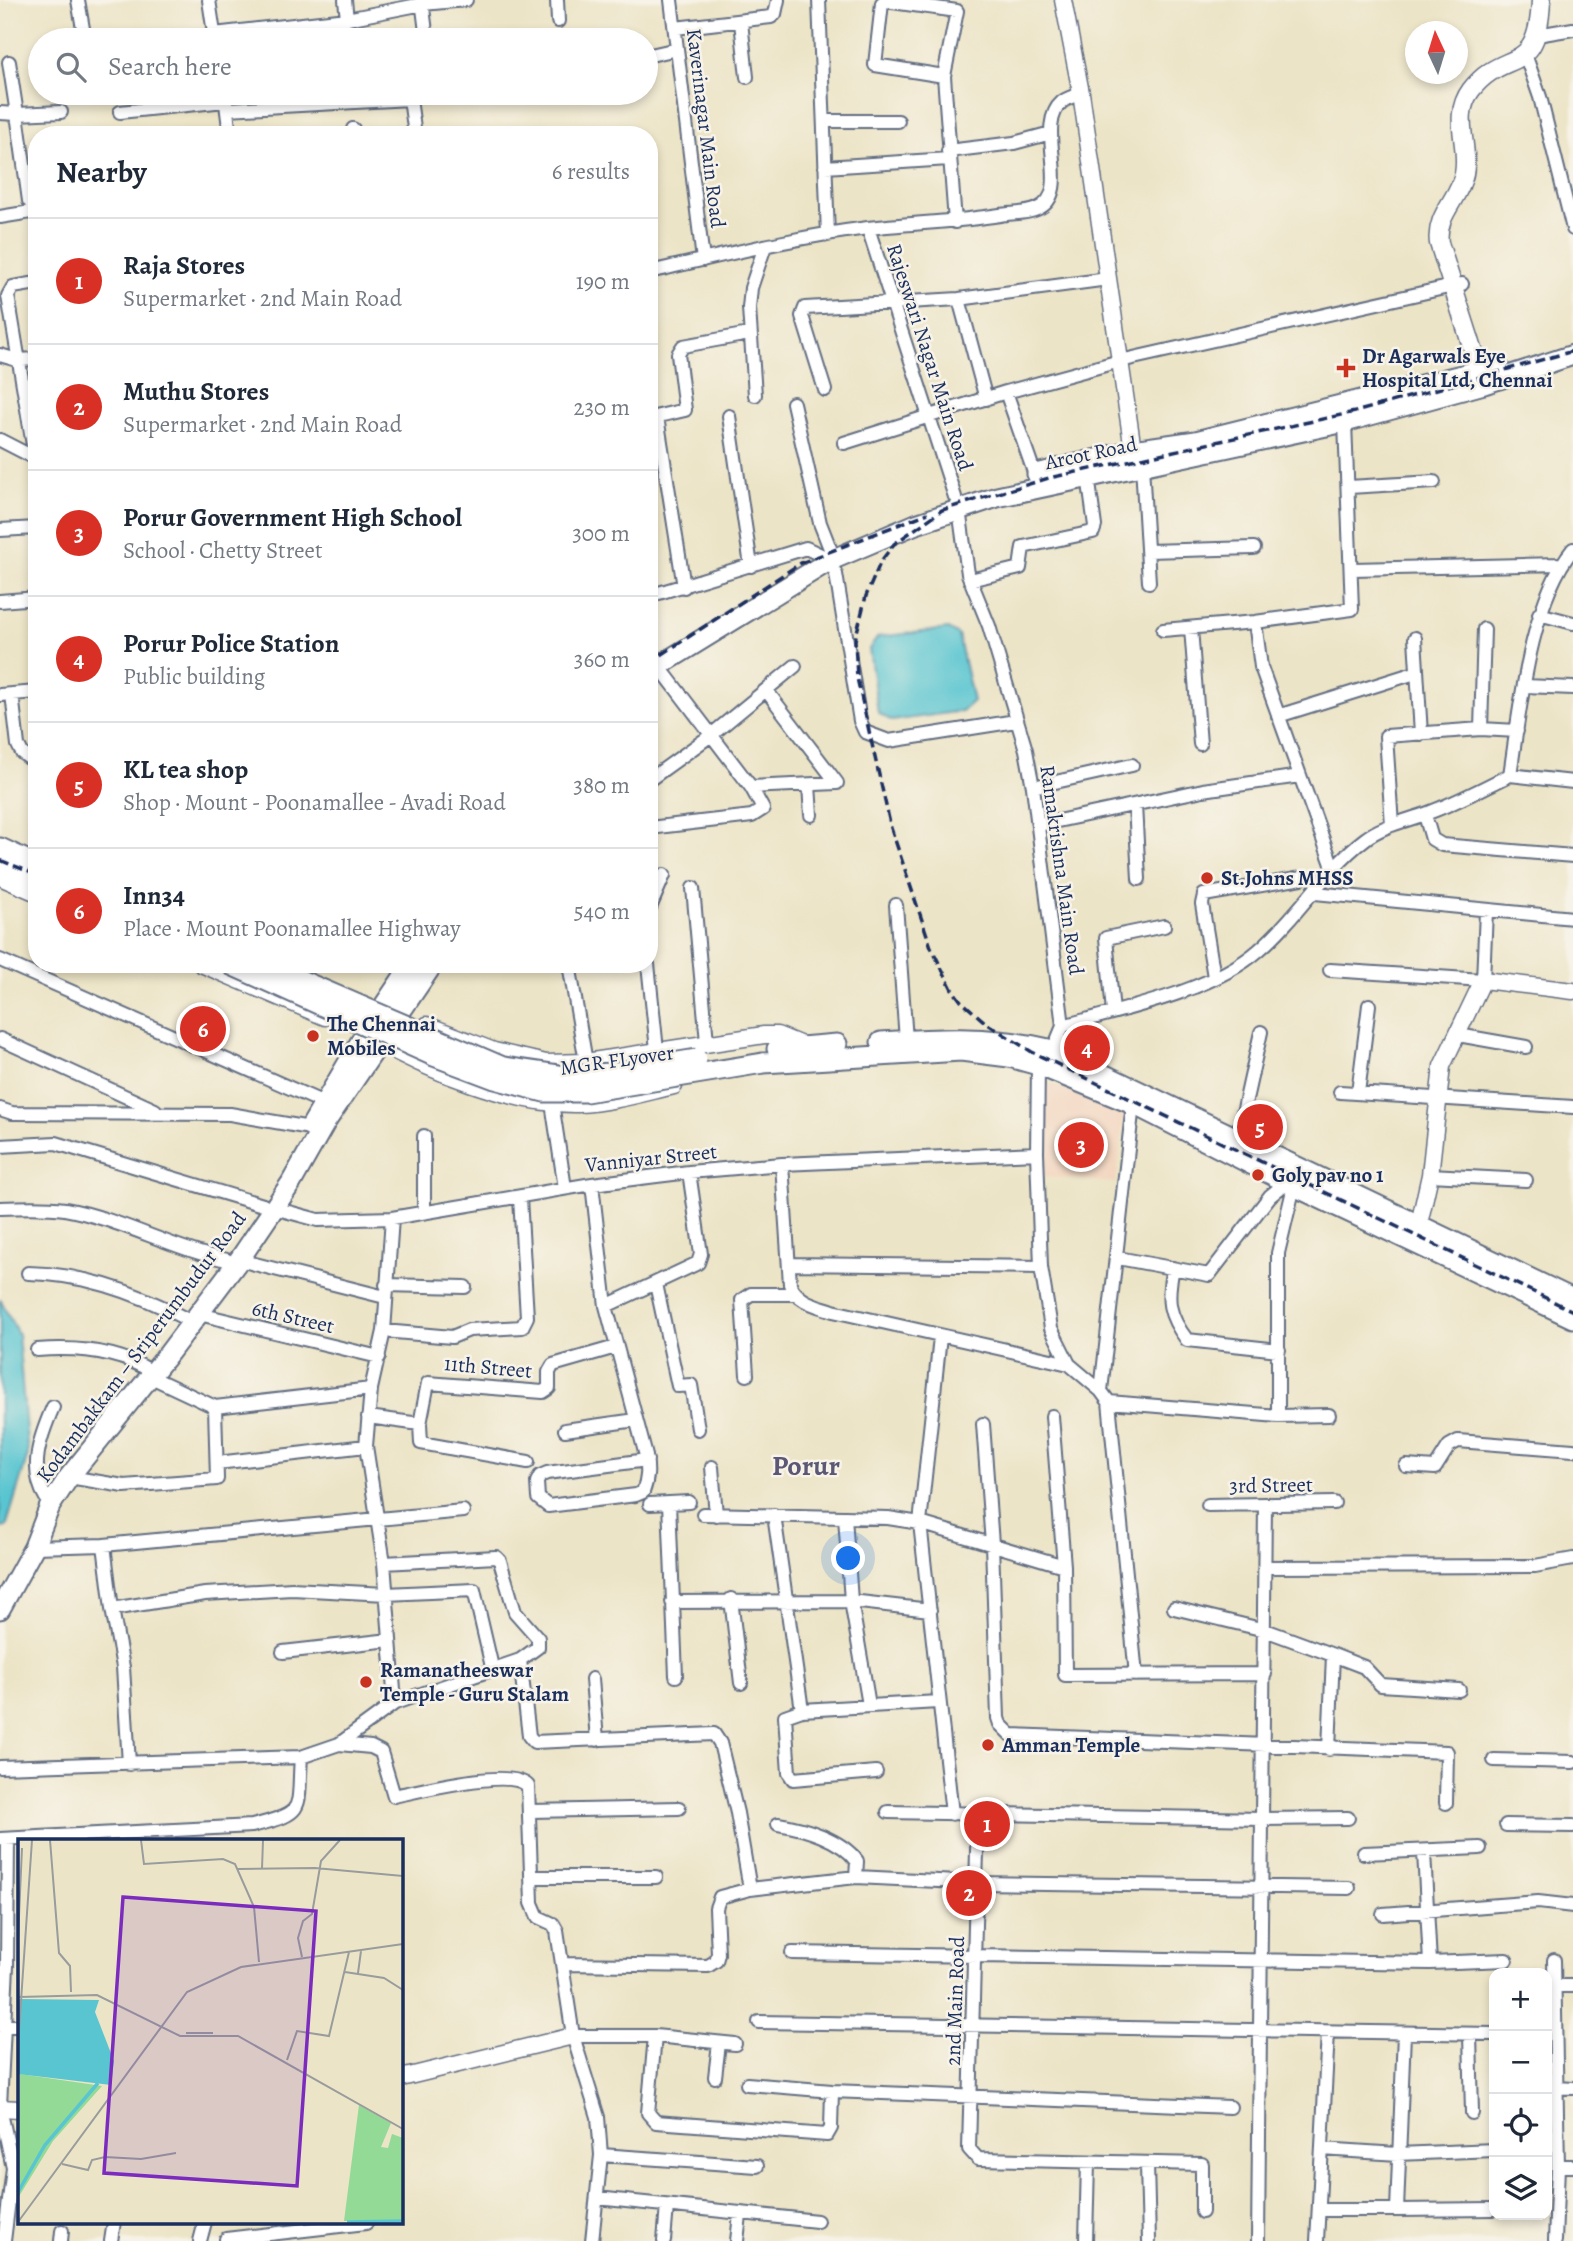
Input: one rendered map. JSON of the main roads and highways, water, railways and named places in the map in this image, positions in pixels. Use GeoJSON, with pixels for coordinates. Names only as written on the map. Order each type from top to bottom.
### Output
{"type":"FeatureCollection","features":[{"type":"Feature","properties":{"kind":"main road"},"geometry":{"type":"LineString","coordinates":[[1541,0],[1541,35]]}},
{"type":"Feature","properties":{"kind":"main road"},"geometry":{"type":"LineString","coordinates":[[1487,376],[1438,230],[1463,177],[1462,112],[1468,94],[1477,84],[1526,58],[1541,35],[1550,0]]}},
{"type":"Feature","properties":{"kind":"main road","name":"Arcot Road"},"geometry":{"type":"LineString","coordinates":[[658,659],[828,556],[957,503],[1035,475],[1345,422],[1487,376],[1573,344]]}},
{"type":"Feature","properties":{"kind":"main road","name":"Arcot Road"},"geometry":{"type":"LineString","coordinates":[[957,503],[1088,475],[1196,441],[1573,355]]}},
{"type":"Feature","properties":{"kind":"main road"},"geometry":{"type":"LineString","coordinates":[[0,848],[13,865],[28,875]]}},
{"type":"Feature","properties":{"kind":"main road","name":"MGR FLyover"},"geometry":{"type":"LineString","coordinates":[[249,973],[434,1056],[495,1079],[544,1093],[586,1092],[773,1058],[805,1046],[959,1037],[1012,1040],[1053,1051],[1196,1128]]}},
{"type":"Feature","properties":{"kind":"main road","name":"MGR FLyover"},"geometry":{"type":"LineString","coordinates":[[284,973],[503,1067],[525,1071],[565,1076],[773,1058]]}},
{"type":"Feature","properties":{"kind":"main road"},"geometry":{"type":"LineString","coordinates":[[293,1003],[307,973]]}},
{"type":"Feature","properties":{"kind":"main road"},"geometry":{"type":"LineString","coordinates":[[391,1010],[408,973]]}},
{"type":"Feature","properties":{"kind":"main road"},"geometry":{"type":"LineString","coordinates":[[391,1010],[425,973]]}},
{"type":"Feature","properties":{"kind":"main road","name":"Kodambakkam – Sriperumbudur Road"},"geometry":{"type":"LineString","coordinates":[[269,1207],[324,1103],[391,1010]]}},
{"type":"Feature","properties":{"kind":"main road","name":"Kodambakkam – Sriperumbudur Road"},"geometry":{"type":"LineString","coordinates":[[0,1587],[34,1547],[50,1506],[69,1476],[233,1260],[269,1207],[372,1038]]}},
{"type":"Feature","properties":{"kind":"main road"},"geometry":{"type":"LineString","coordinates":[[773,1058],[961,1051],[1009,1056],[1038,1065],[1196,1128],[1237,1140],[1492,1269],[1573,1318]]}},
{"type":"Feature","properties":{"kind":"main road"},"geometry":{"type":"LineString","coordinates":[[1196,1128],[1291,1184],[1409,1226]]}},
{"type":"Feature","properties":{"kind":"main road"},"geometry":{"type":"LineString","coordinates":[[1492,1269],[1573,1299]]}},
{"type":"Feature","properties":{"kind":"main road","name":"Kodambakkam – Sriperumbudur Road"},"geometry":{"type":"LineString","coordinates":[[0,1609],[46,1498],[61,1471],[149,1371]]}},
{"type":"Feature","properties":{"kind":"water"},"geometry":{"type":"Polygon","coordinates":[[[948,629],[958,635],[973,701],[962,711],[892,721],[878,713],[869,649],[878,637],[948,629]]]}},
{"type":"Feature","properties":{"kind":"water"},"geometry":{"type":"Polygon","coordinates":[[[0,1299],[18,1334],[28,1455],[6,1527],[0,1528],[0,1299]]]}},
{"type":"Feature","properties":{"kind":"railway"},"geometry":{"type":"LineString","coordinates":[[1573,351],[1355,412],[1049,478],[942,510],[894,544],[881,561],[866,596],[855,640],[857,678],[891,828],[931,947],[961,1001],[986,1023],[1032,1052],[1573,1311]]}},
{"type":"Feature","properties":{"kind":"railway"},"geometry":{"type":"LineString","coordinates":[[658,657],[801,563],[928,513]]}},
{"type":"Feature","properties":{"kind":"railway"},"geometry":{"type":"LineString","coordinates":[[0,860],[28,871]]}},
{"type":"Feature","properties":{"kind":"place","name":"Dr Agarwals Eye Hospital Ltd, Chennai"},"geometry":{"type":"Point","coordinates":[1346,368]}},
{"type":"Feature","properties":{"kind":"place","name":"St.Johns MHSS"},"geometry":{"type":"Point","coordinates":[1207,878]}},
{"type":"Feature","properties":{"kind":"place","name":"Inn34"},"geometry":{"type":"Point","coordinates":[203,1029]}},
{"type":"Feature","properties":{"kind":"place","name":"The Chennai Mobiles"},"geometry":{"type":"Point","coordinates":[313,1036]}},
{"type":"Feature","properties":{"kind":"place","name":"Porur Police Station"},"geometry":{"type":"Point","coordinates":[1087,1048]}},
{"type":"Feature","properties":{"kind":"place","name":"KL tea shop"},"geometry":{"type":"Point","coordinates":[1260,1127]}},
{"type":"Feature","properties":{"kind":"place","name":"Porur Government High School"},"geometry":{"type":"Point","coordinates":[1081,1145]}},
{"type":"Feature","properties":{"kind":"place","name":"Goly pav no 1"},"geometry":{"type":"Point","coordinates":[1258,1175]}},
{"type":"Feature","properties":{"kind":"place","name":"Ramanatheeswar Temple - Guru Stalam"},"geometry":{"type":"Point","coordinates":[366,1682]}},
{"type":"Feature","properties":{"kind":"place","name":"Amman Temple"},"geometry":{"type":"Point","coordinates":[988,1745]}},
{"type":"Feature","properties":{"kind":"place","name":"Raja Stores"},"geometry":{"type":"Point","coordinates":[987,1824]}},
{"type":"Feature","properties":{"kind":"place","name":"Muthu Stores"},"geometry":{"type":"Point","coordinates":[969,1893]}},
{"type":"Feature","properties":{"kind":"district","name":"Porur"},"geometry":{"type":"Point","coordinates":[806,1465]}}]}
